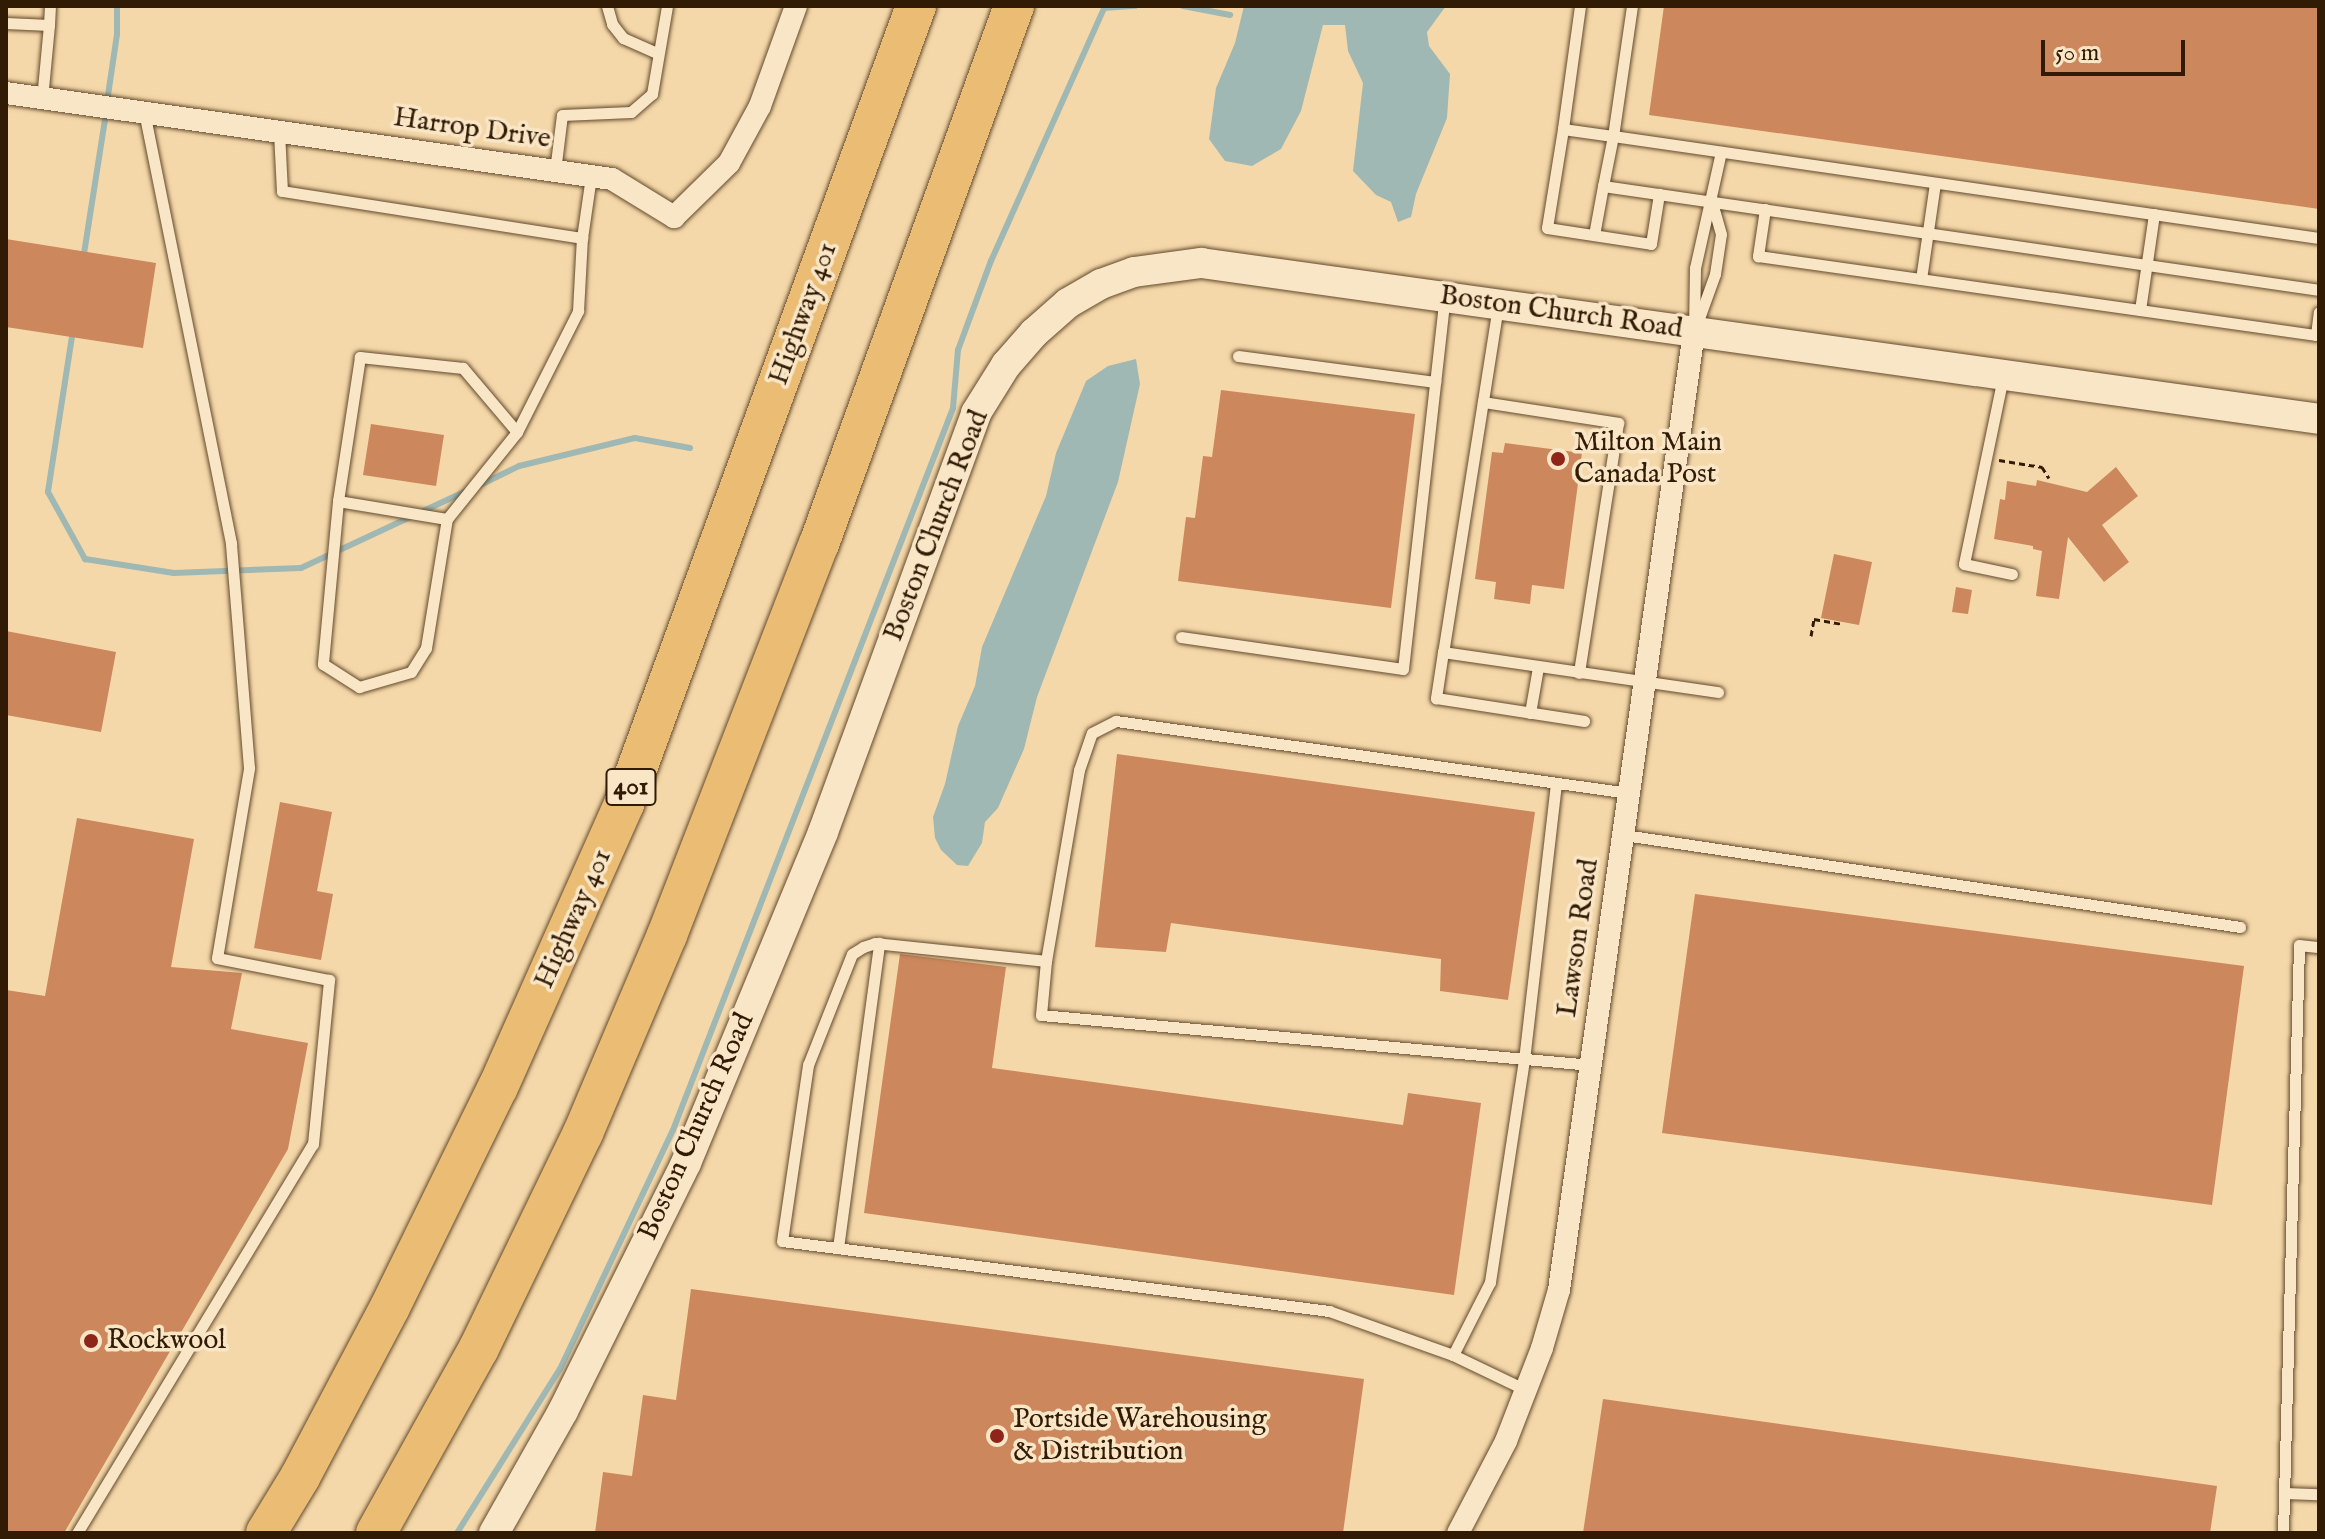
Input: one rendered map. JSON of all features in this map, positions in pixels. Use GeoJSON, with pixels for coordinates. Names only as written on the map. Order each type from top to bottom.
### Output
{"type":"FeatureCollection","features":[{"type":"Feature","properties":{"kind":"highway","name":"Highway 401"},"geometry":{"type":"LineString","coordinates":[[266,1533],[390,1307],[498,1087],[618,819],[916,6]]}},
{"type":"Feature","properties":{"kind":"highway"},"geometry":{"type":"LineString","coordinates":[[376,1533],[500,1305],[583,1133],[661,949],[819,544],[1014,6]]}},
{"type":"Feature","properties":{"kind":"street","name":"Harrop Drive"},"geometry":{"type":"LineString","coordinates":[[6,93],[612,179],[674,217],[729,163],[760,106],[796,6]]}},
{"type":"Feature","properties":{"kind":"street","name":"Boston Church Road"},"geometry":{"type":"LineString","coordinates":[[494,1533],[563,1411],[686,1163],[823,832],[976,413],[1006,365],[1034,333],[1068,303],[1101,284],[1165,265],[1201,263],[2319,419]]}},
{"type":"Feature","properties":{"kind":"street","name":"Lawson Road"},"geometry":{"type":"LineString","coordinates":[[1458,1533],[1506,1441],[1559,1290],[1694,332]]}},
{"type":"Feature","properties":{"kind":"lane"},"geometry":{"type":"LineString","coordinates":[[42,99],[50,6]]}},
{"type":"Feature","properties":{"kind":"lane"},"geometry":{"type":"LineString","coordinates":[[607,6],[612,24],[623,38],[657,53]]}},
{"type":"Feature","properties":{"kind":"lane"},"geometry":{"type":"LineString","coordinates":[[555,171],[562,115],[631,112],[652,94],[667,6]]}},
{"type":"Feature","properties":{"kind":"lane"},"geometry":{"type":"LineString","coordinates":[[1580,6],[1547,228],[1651,244],[1659,194]]}},
{"type":"Feature","properties":{"kind":"lane"},"geometry":{"type":"LineString","coordinates":[[1594,235],[1613,136],[1632,6]]}},
{"type":"Feature","properties":{"kind":"lane"},"geometry":{"type":"LineString","coordinates":[[6,23],[49,25]]}},
{"type":"Feature","properties":{"kind":"lane"},"geometry":{"type":"LineString","coordinates":[[77,1533],[313,1144],[329,980],[217,958],[249,768],[231,543],[144,113]]}},
{"type":"Feature","properties":{"kind":"lane"},"geometry":{"type":"LineString","coordinates":[[1563,129],[2319,238]]}},
{"type":"Feature","properties":{"kind":"lane"},"geometry":{"type":"LineString","coordinates":[[279,132],[282,191],[582,238]]}},
{"type":"Feature","properties":{"kind":"lane"},"geometry":{"type":"LineString","coordinates":[[1694,332],[1695,268],[1721,152]]}},
{"type":"Feature","properties":{"kind":"lane"},"geometry":{"type":"LineString","coordinates":[[517,432],[463,368],[360,357],[338,501],[323,664],[359,687],[411,672],[426,648],[447,519],[517,432],[578,311],[582,238],[591,176]]}},
{"type":"Feature","properties":{"kind":"lane"},"geometry":{"type":"LineString","coordinates":[[1921,279],[1935,183]]}},
{"type":"Feature","properties":{"kind":"lane"},"geometry":{"type":"LineString","coordinates":[[1603,186],[2319,290]]}},
{"type":"Feature","properties":{"kind":"lane"},"geometry":{"type":"LineString","coordinates":[[1694,332],[1715,274],[1721,234],[1712,201]]}},
{"type":"Feature","properties":{"kind":"lane"},"geometry":{"type":"LineString","coordinates":[[1765,209],[1758,256],[2316,335],[2319,312]]}},
{"type":"Feature","properties":{"kind":"lane"},"geometry":{"type":"LineString","coordinates":[[2140,310],[2154,214]]}},
{"type":"Feature","properties":{"kind":"lane"},"geometry":{"type":"LineString","coordinates":[[1181,637],[1403,669],[1445,297]]}},
{"type":"Feature","properties":{"kind":"lane"},"geometry":{"type":"LineString","coordinates":[[1498,305],[1436,698],[1584,721]]}},
{"type":"Feature","properties":{"kind":"lane"},"geometry":{"type":"LineString","coordinates":[[1238,356],[1435,382]]}},
{"type":"Feature","properties":{"kind":"lane"},"geometry":{"type":"LineString","coordinates":[[2003,375],[1964,564],[2012,574]]}},
{"type":"Feature","properties":{"kind":"lane"},"geometry":{"type":"LineString","coordinates":[[1483,402],[1618,423],[1579,673]]}},
{"type":"Feature","properties":{"kind":"lane"},"geometry":{"type":"LineString","coordinates":[[338,501],[447,519]]}},
{"type":"Feature","properties":{"kind":"lane"},"geometry":{"type":"LineString","coordinates":[[1443,652],[1718,692]]}},
{"type":"Feature","properties":{"kind":"lane"},"geometry":{"type":"LineString","coordinates":[[1530,713],[1538,667]]}},
{"type":"Feature","properties":{"kind":"lane"},"geometry":{"type":"LineString","coordinates":[[1591,1065],[1041,1015],[1046,961],[1079,770],[1092,733],[1116,721],[1629,793]]}},
{"type":"Feature","properties":{"kind":"lane"},"geometry":{"type":"LineString","coordinates":[[1453,1355],[1490,1282],[1524,1060],[1556,784]]}},
{"type":"Feature","properties":{"kind":"lane"},"geometry":{"type":"LineString","coordinates":[[1624,835],[2240,927]]}},
{"type":"Feature","properties":{"kind":"lane"},"geometry":{"type":"LineString","coordinates":[[1046,961],[879,943],[852,954],[808,1065],[782,1241],[1329,1311],[1453,1355],[1526,1390]]}},
{"type":"Feature","properties":{"kind":"lane"},"geometry":{"type":"LineString","coordinates":[[838,1248],[879,943]]}},
{"type":"Feature","properties":{"kind":"lane"},"geometry":{"type":"LineString","coordinates":[[2283,1533],[2299,945],[2319,947]]}},
{"type":"Feature","properties":{"kind":"lane"},"geometry":{"type":"LineString","coordinates":[[2284,1493],[2319,1494]]}},
{"type":"Feature","properties":{"kind":"path"},"geometry":{"type":"LineString","coordinates":[[1986,458],[2042,467],[2049,478]]}},
{"type":"Feature","properties":{"kind":"path"},"geometry":{"type":"LineString","coordinates":[[1811,636],[1814,619],[1842,624]]}},
{"type":"Feature","properties":{"kind":"water"},"geometry":{"type":"Polygon","coordinates":[[[1244,6],[1446,6],[1427,32],[1429,46],[1450,74],[1447,118],[1416,194],[1411,217],[1398,222],[1391,202],[1376,195],[1353,171],[1363,83],[1348,51],[1345,25],[1323,25],[1301,111],[1281,149],[1252,166],[1225,161],[1209,139],[1216,88],[1235,43],[1244,6]]]}},
{"type":"Feature","properties":{"kind":"water"},"geometry":{"type":"Polygon","coordinates":[[[1136,359],[1140,384],[1118,482],[1037,697],[1024,749],[998,808],[985,822],[982,843],[968,866],[957,865],[941,850],[935,838],[933,817],[945,784],[958,726],[975,686],[982,647],[1046,496],[1056,453],[1086,381],[1108,366],[1136,359]]]}},
{"type":"Feature","properties":{"kind":"building"},"geometry":{"type":"Polygon","coordinates":[[[1664,6],[2319,6],[2319,209],[1649,115],[1664,6]]]}},
{"type":"Feature","properties":{"kind":"building"},"geometry":{"type":"Polygon","coordinates":[[[6,239],[156,263],[143,348],[6,327],[6,239]]]}},
{"type":"Feature","properties":{"kind":"building"},"geometry":{"type":"Polygon","coordinates":[[[1221,390],[1415,414],[1391,608],[1178,581],[1186,517],[1195,518],[1203,456],[1212,457],[1221,390]]]}},
{"type":"Feature","properties":{"kind":"building"},"geometry":{"type":"Polygon","coordinates":[[[371,424],[444,435],[436,486],[363,475],[371,424]]]}},
{"type":"Feature","properties":{"kind":"building"},"geometry":{"type":"Polygon","coordinates":[[[1505,443],[1582,453],[1564,589],[1532,585],[1530,604],[1494,599],[1496,582],[1475,579],[1492,452],[1503,453],[1505,443]]]}},
{"type":"Feature","properties":{"kind":"building"},"geometry":{"type":"Polygon","coordinates":[[[2116,467],[2138,496],[2102,525],[2129,562],[2104,582],[2068,537],[2059,599],[2036,596],[2042,551],[2033,549],[2033,546],[1994,539],[2000,499],[2005,500],[2007,481],[2036,486],[2037,480],[2087,492],[2116,467]]]}},
{"type":"Feature","properties":{"kind":"building"},"geometry":{"type":"Polygon","coordinates":[[[1834,554],[1872,562],[1859,625],[1821,618],[1834,554]]]}},
{"type":"Feature","properties":{"kind":"building"},"geometry":{"type":"Polygon","coordinates":[[[1956,587],[1972,590],[1968,614],[1952,612],[1956,587]]]}},
{"type":"Feature","properties":{"kind":"building"},"geometry":{"type":"Polygon","coordinates":[[[6,631],[116,652],[101,732],[6,715],[6,631]]]}},
{"type":"Feature","properties":{"kind":"building"},"geometry":{"type":"Polygon","coordinates":[[[1117,754],[1535,812],[1508,1000],[1440,991],[1441,959],[1171,923],[1166,952],[1095,947],[1117,754]]]}},
{"type":"Feature","properties":{"kind":"building"},"geometry":{"type":"Polygon","coordinates":[[[280,802],[332,812],[317,891],[333,894],[321,960],[254,948],[280,802]]]}},
{"type":"Feature","properties":{"kind":"building","name":"Rockwool"},"geometry":{"type":"Polygon","coordinates":[[[77,818],[194,839],[171,967],[242,973],[231,1029],[308,1043],[288,1149],[64,1533],[6,1533],[6,990],[45,996],[77,818]]]}},
{"type":"Feature","properties":{"kind":"building"},"geometry":{"type":"Polygon","coordinates":[[[1695,894],[2244,966],[2212,1205],[1662,1133],[1695,894]]]}},
{"type":"Feature","properties":{"kind":"building"},"geometry":{"type":"Polygon","coordinates":[[[900,954],[1006,967],[992,1068],[1403,1125],[1408,1093],[1481,1103],[1454,1295],[864,1213],[900,954]]]}},
{"type":"Feature","properties":{"kind":"building","name":"Portside Warehousing & Distribution"},"geometry":{"type":"Polygon","coordinates":[[[691,1289],[1364,1379],[1343,1533],[595,1533],[603,1472],[632,1476],[643,1395],[676,1400],[691,1289]]]}},
{"type":"Feature","properties":{"kind":"building"},"geometry":{"type":"Polygon","coordinates":[[[1603,1399],[2217,1486],[2210,1533],[1583,1533],[1603,1399]]]}},
{"type":"Feature","properties":{"kind":"waterway"},"geometry":{"type":"LineString","coordinates":[[107,102],[117,34],[117,6]]}},
{"type":"Feature","properties":{"kind":"waterway"},"geometry":{"type":"LineString","coordinates":[[457,1533],[560,1369],[673,1130],[953,408],[958,350],[991,261],[1104,8],[1135,6]]}},
{"type":"Feature","properties":{"kind":"waterway"},"geometry":{"type":"LineString","coordinates":[[1183,6],[1230,15]]}},
{"type":"Feature","properties":{"kind":"waterway"},"geometry":{"type":"LineString","coordinates":[[83,260],[106,113]]}},
{"type":"Feature","properties":{"kind":"waterway"},"geometry":{"type":"LineString","coordinates":[[73,330],[48,492],[85,559],[174,573],[301,568],[468,490]]}},
{"type":"Feature","properties":{"kind":"waterway"},"geometry":{"type":"LineString","coordinates":[[478,486],[519,466],[635,438],[690,448]]}},
{"type":"Feature","properties":{"kind":"place","name":"Milton Main Canada Post"},"geometry":{"type":"Point","coordinates":[1558,459]}},
{"type":"Feature","properties":{"kind":"place","name":"Rockwool"},"geometry":{"type":"Point","coordinates":[91,1341]}},
{"type":"Feature","properties":{"kind":"place","name":"Portside Warehousing & Distribution"},"geometry":{"type":"Point","coordinates":[997,1436]}}]}
